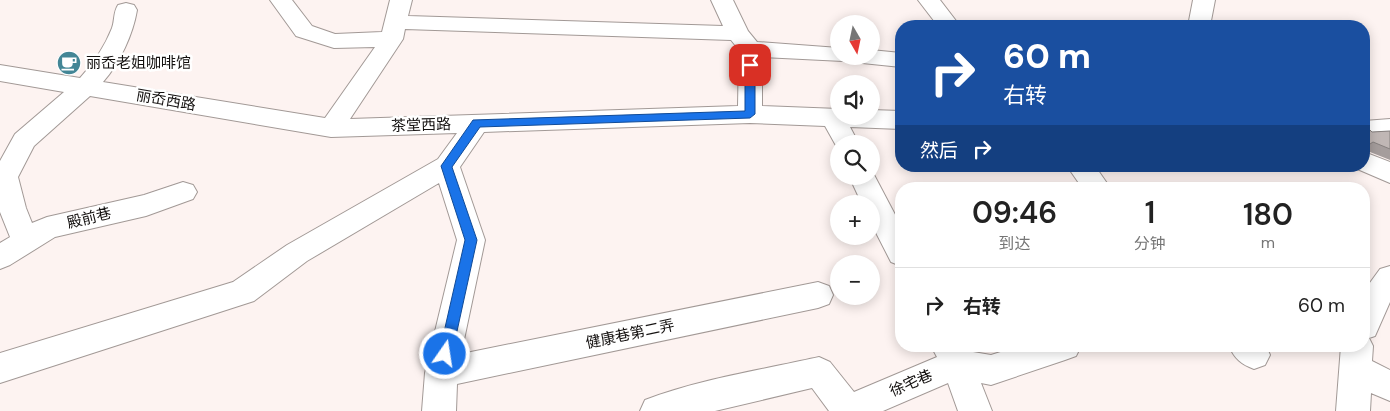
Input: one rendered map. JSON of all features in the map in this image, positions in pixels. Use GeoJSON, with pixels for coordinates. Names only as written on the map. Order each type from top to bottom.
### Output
{"type":"FeatureCollection","features":[{"type":"Feature","properties":{"kind":"street"},"geometry":{"type":"LineString","coordinates":[[281,0],[304,31],[334,41],[397,20],[744,41],[830,54]]}},
{"type":"Feature","properties":{"kind":"street"},"geometry":{"type":"LineString","coordinates":[[722,0],[744,41],[750,114]]}},
{"type":"Feature","properties":{"kind":"street"},"geometry":{"type":"LineString","coordinates":[[929,0],[944,20]]}},
{"type":"Feature","properties":{"kind":"street"},"geometry":{"type":"LineString","coordinates":[[1199,20],[1204,0]]}},
{"type":"Feature","properties":{"kind":"street"},"geometry":{"type":"LineString","coordinates":[[26,241],[12,208],[5,177],[24,140],[100,72],[114,49],[123,28],[126,10]]}},
{"type":"Feature","properties":{"kind":"street"},"geometry":{"type":"LineString","coordinates":[[331,128],[397,20]]}},
{"type":"Feature","properties":{"kind":"street"},"geometry":{"type":"LineString","coordinates":[[880,58],[895,60]]}},
{"type":"Feature","properties":{"kind":"street","name":"丽岙西路"},"geometry":{"type":"LineString","coordinates":[[0,73],[331,128]]}},
{"type":"Feature","properties":{"kind":"street","name":"茶堂西路"},"geometry":{"type":"LineString","coordinates":[[331,128],[750,114],[830,117]]}},
{"type":"Feature","properties":{"kind":"street","name":"茶堂西路"},"geometry":{"type":"LineString","coordinates":[[880,119],[895,120]]}},
{"type":"Feature","properties":{"kind":"street"},"geometry":{"type":"LineString","coordinates":[[0,368],[243,292],[297,253],[447,166],[477,123]]}},
{"type":"Feature","properties":{"kind":"street"},"geometry":{"type":"LineString","coordinates":[[1370,130],[1390,128]]}},
{"type":"Feature","properties":{"kind":"street"},"geometry":{"type":"LineString","coordinates":[[1370,164],[1390,173]]}},
{"type":"Feature","properties":{"kind":"street"},"geometry":{"type":"LineString","coordinates":[[439,411],[441,373],[471,240],[447,166]]}},
{"type":"Feature","properties":{"kind":"street"},"geometry":{"type":"LineString","coordinates":[[1085,172],[1093,182]]}},
{"type":"Feature","properties":{"kind":"street"},"geometry":{"type":"LineString","coordinates":[[866,185],[895,242]]}},
{"type":"Feature","properties":{"kind":"street","name":"殿前巷"},"geometry":{"type":"LineString","coordinates":[[0,257],[47,228],[146,205],[183,192]]}},
{"type":"Feature","properties":{"kind":"street"},"geometry":{"type":"LineString","coordinates":[[1370,312],[1375,300],[1390,278]]}},
{"type":"Feature","properties":{"kind":"street","name":"健康巷第二弄"},"geometry":{"type":"LineString","coordinates":[[441,373],[818,295]]}},
{"type":"Feature","properties":{"kind":"street"},"geometry":{"type":"LineString","coordinates":[[952,355],[991,370],[1046,352]]}},
{"type":"Feature","properties":{"kind":"street"},"geometry":{"type":"LineString","coordinates":[[952,355],[975,411]]}},
{"type":"Feature","properties":{"kind":"street","name":"徐宅巷"},"geometry":{"type":"LineString","coordinates":[[656,411],[819,372],[848,410],[952,355]]}},
{"type":"Feature","properties":{"kind":"street"},"geometry":{"type":"LineString","coordinates":[[1356,358],[1390,386]]}},
{"type":"Feature","properties":{"kind":"street"},"geometry":{"type":"LineString","coordinates":[[1353,411],[1356,358]]}},
{"type":"Feature","properties":{"kind":"building"},"geometry":{"type":"Polygon","coordinates":[[[1370,130],[1372,132],[1390,131],[1390,149],[1373,142],[1370,144],[1370,130]]]}},
{"type":"Feature","properties":{"kind":"place","name":"丽岙老姐咖啡馆"},"geometry":{"type":"Point","coordinates":[69,63]}},
{"type":"Feature","properties":{"kind":"route"},"geometry":{"type":"LineString","coordinates":[[445,354],[471,240],[447,166],[477,123],[750,114],[750,65]]}}]}
